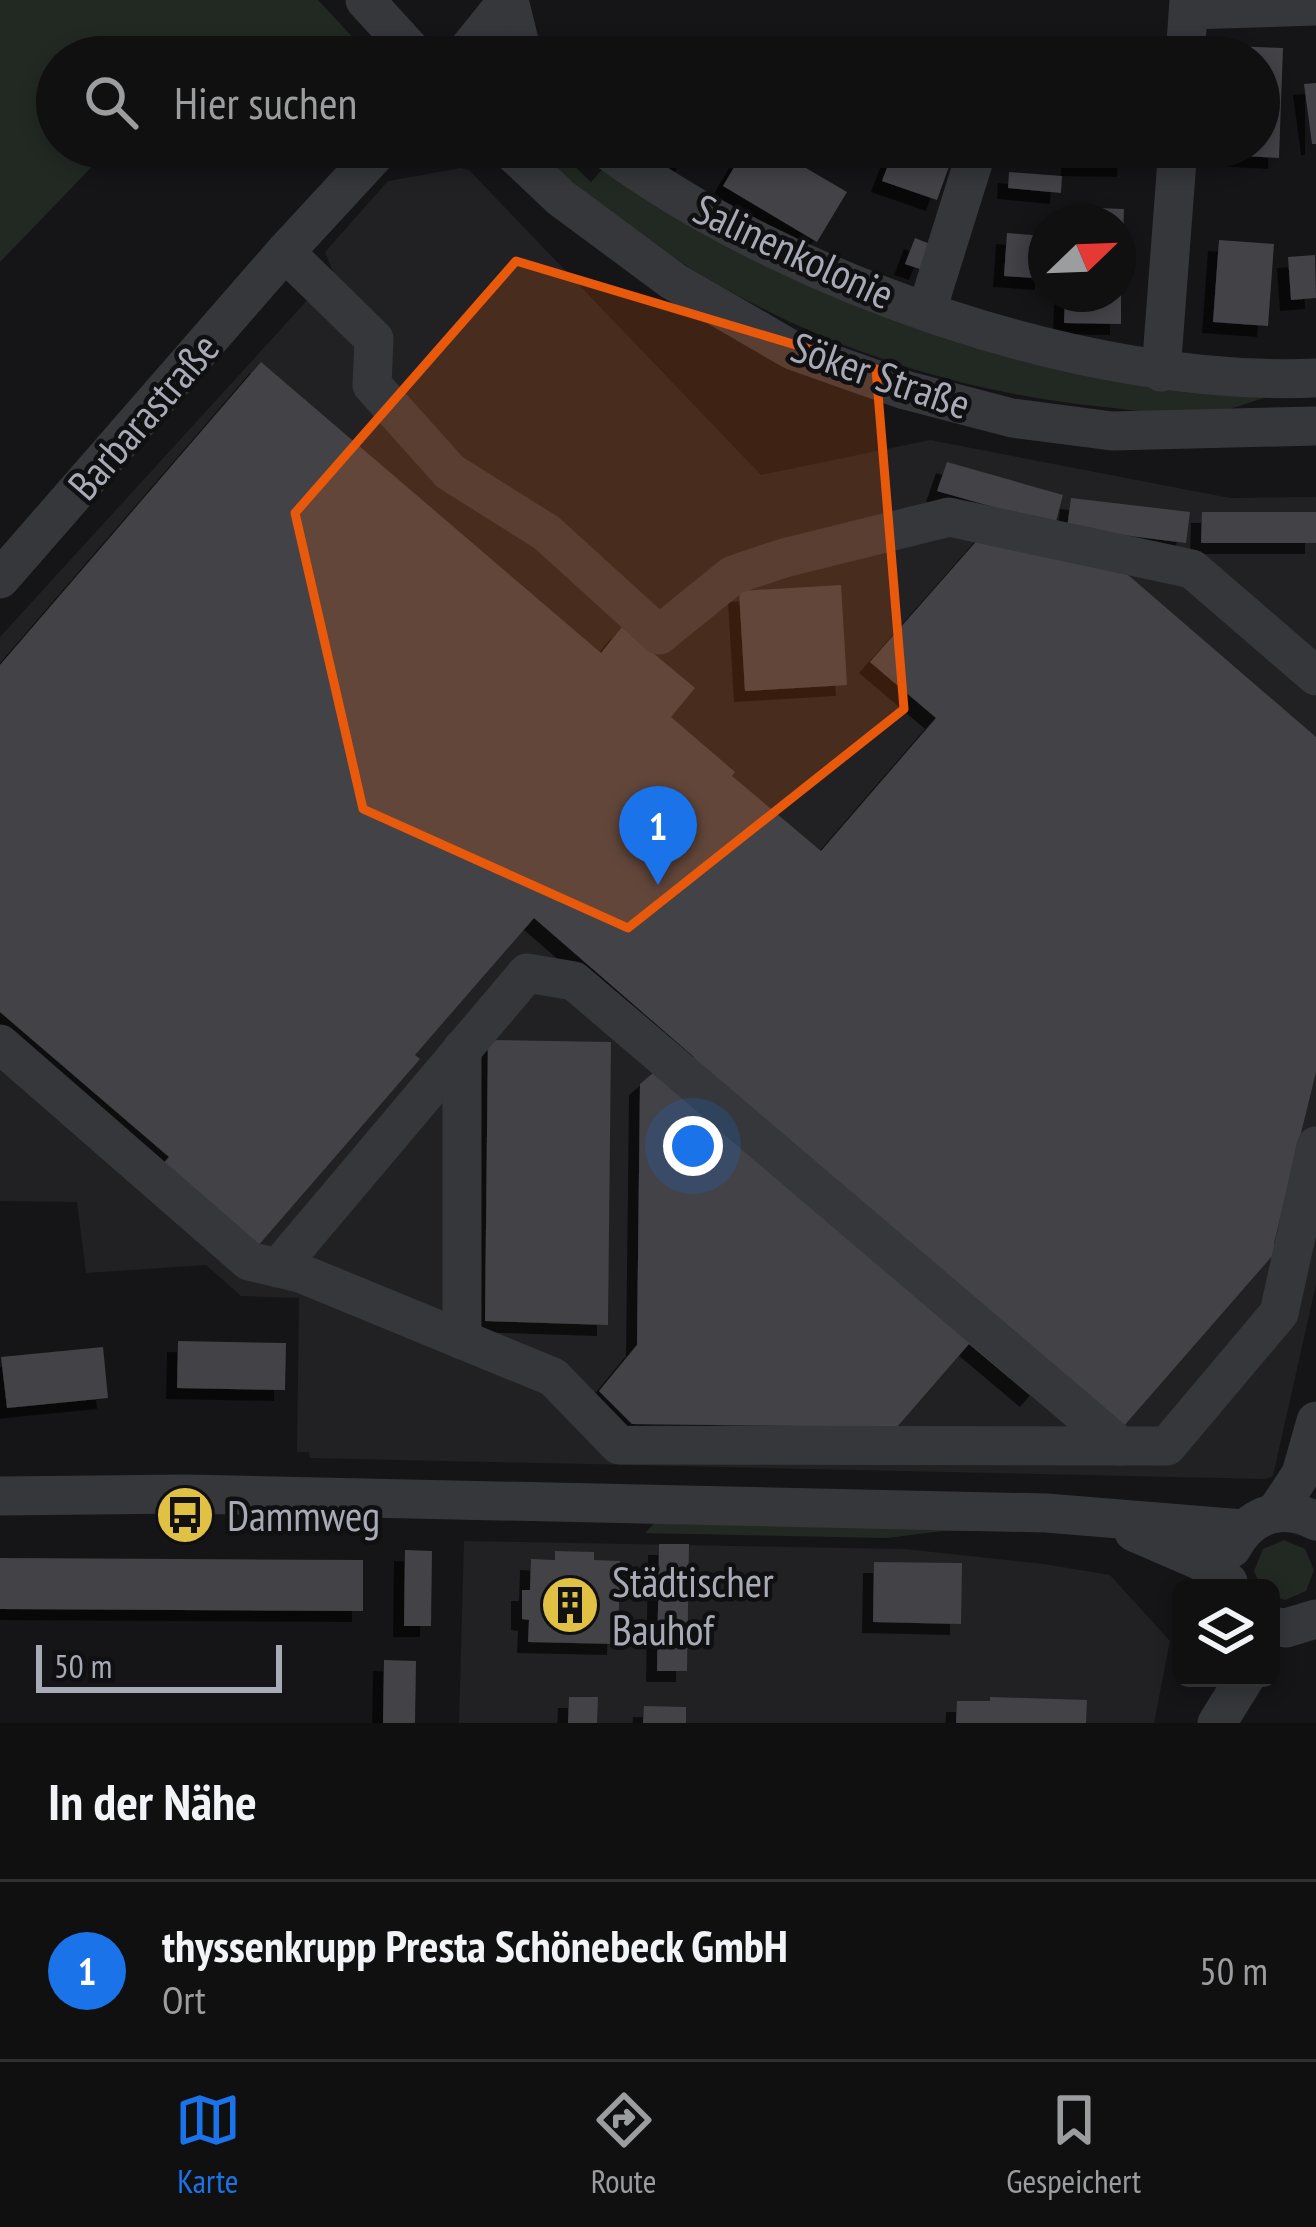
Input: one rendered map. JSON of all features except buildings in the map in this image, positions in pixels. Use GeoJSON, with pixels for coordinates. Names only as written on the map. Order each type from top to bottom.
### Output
{"type":"FeatureCollection","features":[{"type":"Feature","properties":{"kind":"street"},"geometry":{"type":"LineString","coordinates":[[365,0],[398,36]]}},
{"type":"Feature","properties":{"kind":"street"},"geometry":{"type":"LineString","coordinates":[[479,36],[508,0]]}},
{"type":"Feature","properties":{"kind":"street"},"geometry":{"type":"LineString","coordinates":[[508,0],[517,36]]}},
{"type":"Feature","properties":{"kind":"street"},"geometry":{"type":"LineString","coordinates":[[1187,36],[1189,5],[1316,6]]}},
{"type":"Feature","properties":{"kind":"street","name":"Barbarastraße"},"geometry":{"type":"LineString","coordinates":[[0,579],[363,168]]}},
{"type":"Feature","properties":{"kind":"street","name":"Söker Straße"},"geometry":{"type":"LineString","coordinates":[[529,168],[561,198],[673,281],[793,350],[905,390],[1012,418],[1112,431],[1316,426]]}},
{"type":"Feature","properties":{"kind":"street","name":"Salinenkolonie"},"geometry":{"type":"LineString","coordinates":[[632,168],[711,217],[848,281],[1065,353],[1161,372],[1242,379],[1316,378]]}},
{"type":"Feature","properties":{"kind":"street","name":"Salinenkolonie"},"geometry":{"type":"LineString","coordinates":[[926,310],[971,168]]}},
{"type":"Feature","properties":{"kind":"street"},"geometry":{"type":"LineString","coordinates":[[1161,372],[1176,168]]}},
{"type":"Feature","properties":{"kind":"street"},"geometry":{"type":"LineString","coordinates":[[285,252],[374,338],[372,385],[450,472],[547,533],[659,635],[733,575],[949,517],[1192,569],[1316,676]]}},
{"type":"Feature","properties":{"kind":"street"},"geometry":{"type":"LineString","coordinates":[[278,1268],[527,973],[574,981],[1120,1446]]}},
{"type":"Feature","properties":{"kind":"street"},"geometry":{"type":"LineString","coordinates":[[0,1044],[249,1261],[278,1268],[553,1378],[620,1445],[1167,1446],[1279,1313],[1316,1146]]}},
{"type":"Feature","properties":{"kind":"street"},"geometry":{"type":"LineString","coordinates":[[462,1049],[462,1340]]}},
{"type":"Feature","properties":{"kind":"street"},"geometry":{"type":"LineString","coordinates":[[1229,1579],[1232,1544],[1301,1474],[1316,1420]]}},
{"type":"Feature","properties":{"kind":"street"},"geometry":{"type":"LineString","coordinates":[[0,1496],[187,1494],[1260,1520],[1295,1512],[1316,1521]]}},
{"type":"Feature","properties":{"kind":"street"},"geometry":{"type":"LineString","coordinates":[[1090,1514],[1187,1554],[1221,1579]]}},
{"type":"Feature","properties":{"kind":"street"},"geometry":{"type":"LineString","coordinates":[[1202,1723],[1214,1687]]}},
{"type":"Feature","properties":{"kind":"street"},"geometry":{"type":"LineString","coordinates":[[1217,1723],[1239,1687]]}},
{"type":"Feature","properties":{"kind":"highlighted area"},"geometry":{"type":"Polygon","coordinates":[[[516,261],[876,369],[904,709],[628,928],[363,809],[295,513],[516,261]]]}},
{"type":"Feature","properties":{"kind":"shaded area"},"geometry":{"type":"Polygon","coordinates":[[[0,0],[318,0],[351,36],[36,36],[36,168],[91,168],[0,262],[0,0]]]}},
{"type":"Feature","properties":{"kind":"shaded area"},"geometry":{"type":"Polygon","coordinates":[[[558,168],[576,168],[591,182],[603,168],[611,168],[743,248],[1274,395],[1192,415],[1024,396],[946,378],[870,355],[797,325],[658,248],[558,168]]]}},
{"type":"Feature","properties":{"kind":"shaded area"},"geometry":{"type":"Polygon","coordinates":[[[469,170],[761,475],[930,440],[1230,498],[1316,497],[1316,1284],[1273,1476],[310,1458],[309,1452],[297,1452],[299,1298],[241,1296],[206,1265],[86,1273],[77,1202],[0,1201],[0,637],[333,272],[325,252],[388,181],[469,170]]]}},
{"type":"Feature","properties":{"kind":"shaded area"},"geometry":{"type":"Polygon","coordinates":[[[657,1520],[1017,1531],[943,1531],[887,1538],[645,1533],[657,1520]]]}},
{"type":"Feature","properties":{"kind":"shaded area"},"geometry":{"type":"Polygon","coordinates":[[[1284,1540],[1305,1549],[1314,1570],[1306,1591],[1285,1600],[1280,1599],[1280,1579],[1257,1579],[1254,1571],[1263,1549],[1284,1540]]]}},
{"type":"Feature","properties":{"kind":"shaded area"},"geometry":{"type":"Polygon","coordinates":[[[464,1541],[905,1549],[1110,1575],[1170,1641],[1154,1723],[459,1723],[464,1541]]]}},
{"type":"Feature","properties":{"kind":"place","name":"thyssenkrupp Presta Schönebeck GmbH"},"geometry":{"type":"Point","coordinates":[658,885]}},
{"type":"Feature","properties":{"kind":"place","name":"Dammweg"},"geometry":{"type":"Point","coordinates":[185,1515]}},
{"type":"Feature","properties":{"kind":"place","name":"Städtischer Bauhof"},"geometry":{"type":"Point","coordinates":[570,1605]}}]}
